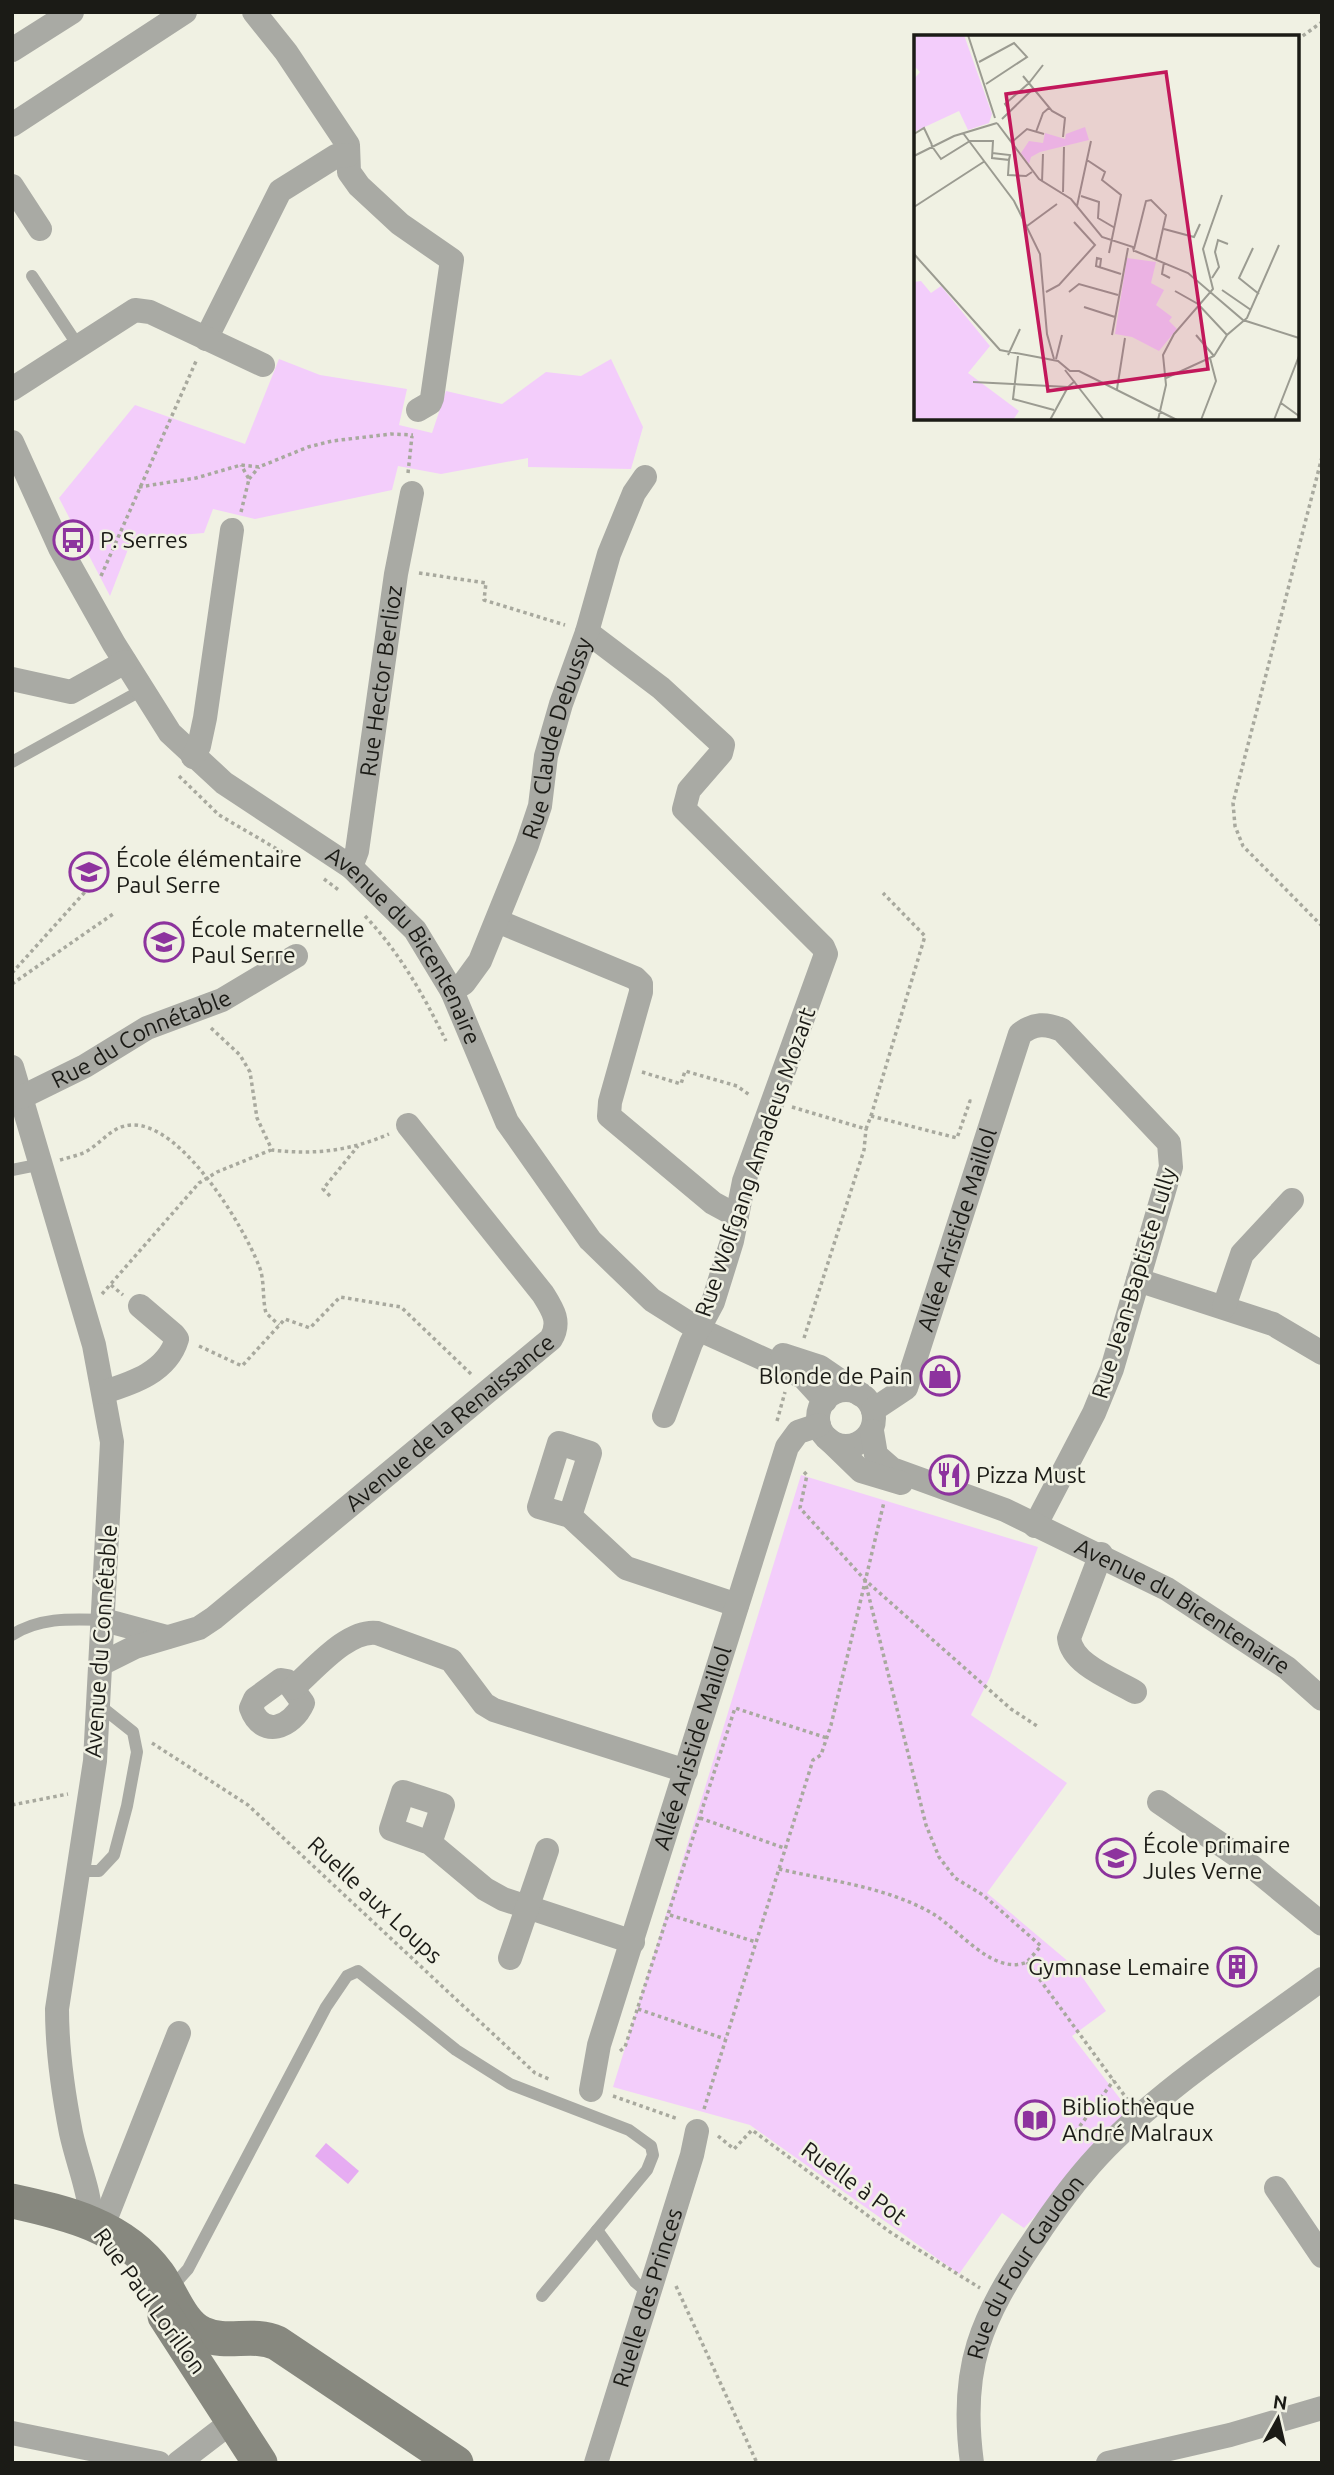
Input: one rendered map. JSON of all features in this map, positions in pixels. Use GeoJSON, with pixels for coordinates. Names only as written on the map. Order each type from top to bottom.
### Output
{"type":"FeatureCollection","features":[{"type":"Feature","properties":{"kind":"main road"},"geometry":{"type":"LineString","coordinates":[[12,2201],[97,2225]]}},
{"type":"Feature","properties":{"kind":"main road","name":"Rue Paul Lorillon"},"geometry":{"type":"LineString","coordinates":[[97,2225],[194,2328],[203,2334],[224,2339]]}},
{"type":"Feature","properties":{"kind":"main road","name":"Rue Paul Lorillon"},"geometry":{"type":"LineString","coordinates":[[162,2296],[207,2379],[260,2463]]}},
{"type":"Feature","properties":{"kind":"main road"},"geometry":{"type":"LineString","coordinates":[[224,2339],[253,2336],[277,2343],[456,2463]]}},
{"type":"Feature","properties":{"kind":"street"},"geometry":{"type":"LineString","coordinates":[[12,50],[72,12]]}},
{"type":"Feature","properties":{"kind":"street"},"geometry":{"type":"LineString","coordinates":[[12,125],[185,12]]}},
{"type":"Feature","properties":{"kind":"street"},"geometry":{"type":"LineString","coordinates":[[254,12],[286,52],[348,145],[349,172],[376,203],[452,260],[432,398],[430,403],[418,410]]}},
{"type":"Feature","properties":{"kind":"street"},"geometry":{"type":"LineString","coordinates":[[206,339],[279,191],[336,156],[348,155]]}},
{"type":"Feature","properties":{"kind":"street"},"geometry":{"type":"LineString","coordinates":[[12,186],[40,229]]}},
{"type":"Feature","properties":{"kind":"street"},"geometry":{"type":"LineString","coordinates":[[12,389],[135,310],[150,313],[262,365]]}},
{"type":"Feature","properties":{"kind":"street","name":"Avenue du Bicentenaire"},"geometry":{"type":"LineString","coordinates":[[12,442],[60,548],[125,662],[170,733],[185,766],[224,783],[351,867],[415,930],[452,991],[507,1122],[583,1230],[625,1277],[652,1300],[698,1329],[803,1377],[825,1401]]}},
{"type":"Feature","properties":{"kind":"street","name":"Rue Claude Debussy"},"geometry":{"type":"LineString","coordinates":[[452,991],[464,983],[480,961],[497,921],[540,806],[548,746],[587,632],[609,554],[634,493],[645,477]]}},
{"type":"Feature","properties":{"kind":"street","name":"Rue Hector Berlioz"},"geometry":{"type":"LineString","coordinates":[[351,867],[357,851],[397,570],[412,493]]}},
{"type":"Feature","properties":{"kind":"street"},"geometry":{"type":"LineString","coordinates":[[185,766],[199,746],[205,719],[232,530]]}},
{"type":"Feature","properties":{"kind":"street","name":"Rue Wolfgang Amadeus Mozart"},"geometry":{"type":"LineString","coordinates":[[587,632],[661,688],[723,745],[721,753],[685,795],[684,809],[823,947],[826,954],[744,1181],[713,1302],[698,1329],[664,1416]]}},
{"type":"Feature","properties":{"kind":"street"},"geometry":{"type":"LineString","coordinates":[[12,679],[71,692],[125,662]]}},
{"type":"Feature","properties":{"kind":"street"},"geometry":{"type":"LineString","coordinates":[[497,921],[635,978],[641,984],[608,1112],[613,1122],[713,1203],[737,1216]]}},
{"type":"Feature","properties":{"kind":"street","name":"Rue du Connétable"},"geometry":{"type":"LineString","coordinates":[[22,1097],[85,1066],[147,1028],[194,1013],[222,1000],[296,956]]}},
{"type":"Feature","properties":{"kind":"street","name":"Rue Jean-Baptiste Lully"},"geometry":{"type":"LineString","coordinates":[[1020,1034],[1029,1026],[1040,1024],[1062,1030],[1169,1143],[1171,1167],[1112,1369],[1094,1413],[1035,1526]]}},
{"type":"Feature","properties":{"kind":"street","name":"Allée Aristide Maillol"},"geometry":{"type":"LineString","coordinates":[[869,1412],[906,1388],[1020,1034]]}},
{"type":"Feature","properties":{"kind":"street","name":"Avenue du Connétable"},"geometry":{"type":"LineString","coordinates":[[12,1067],[42,1164],[104,1392],[113,1467],[99,1705],[90,1795],[61,1973],[57,2042],[72,2134],[97,2225]]}},
{"type":"Feature","properties":{"kind":"street","name":"Avenue de la Renaissance"},"geometry":{"type":"LineString","coordinates":[[101,1664],[135,1647],[199,1628],[214,1618],[551,1339],[557,1324],[554,1311],[507,1247],[408,1125]]}},
{"type":"Feature","properties":{"kind":"street"},"geometry":{"type":"LineString","coordinates":[[1224,1307],[1242,1254],[1292,1200]]}},
{"type":"Feature","properties":{"kind":"street"},"geometry":{"type":"LineString","coordinates":[[1138,1280],[1273,1324],[1322,1353]]}},
{"type":"Feature","properties":{"kind":"street"},"geometry":{"type":"LineString","coordinates":[[104,1392],[148,1376],[174,1347],[177,1339],[139,1306]]}},
{"type":"Feature","properties":{"kind":"street","name":"Avenue du Bicentenaire"},"geometry":{"type":"LineString","coordinates":[[727,1342],[797,1358],[839,1376],[869,1412],[876,1455],[892,1469],[981,1500],[1101,1554],[1167,1589],[1287,1668],[1322,1699]]}},
{"type":"Feature","properties":{"kind":"street"},"geometry":{"type":"LineString","coordinates":[[839,1391],[869,1412],[859,1444],[846,1446],[823,1432],[820,1410],[825,1401],[839,1391]]}},
{"type":"Feature","properties":{"kind":"street","name":"Allée Aristide Maillol"},"geometry":{"type":"LineString","coordinates":[[591,2090],[599,2045],[782,1465],[792,1438],[804,1428],[823,1432]]}},
{"type":"Feature","properties":{"kind":"street","name":"Avenue du Bicentenaire"},"geometry":{"type":"LineString","coordinates":[[823,1432],[861,1471],[889,1478],[1003,1521],[1035,1526]]}},
{"type":"Feature","properties":{"kind":"street"},"geometry":{"type":"LineString","coordinates":[[570,1516],[626,1568],[737,1605]]}},
{"type":"Feature","properties":{"kind":"street"},"geometry":{"type":"LineString","coordinates":[[1101,1554],[1069,1638],[1071,1650],[1135,1692]]}},
{"type":"Feature","properties":{"kind":"street"},"geometry":{"type":"LineString","coordinates":[[104,1620],[168,1637]]}},
{"type":"Feature","properties":{"kind":"street"},"geometry":{"type":"LineString","coordinates":[[293,1688],[350,1638],[366,1632],[377,1633],[451,1660],[484,1704],[494,1710],[686,1771]]}},
{"type":"Feature","properties":{"kind":"street"},"geometry":{"type":"LineString","coordinates":[[1159,1802],[1245,1861],[1322,1924]]}},
{"type":"Feature","properties":{"kind":"street"},"geometry":{"type":"LineString","coordinates":[[430,1843],[485,1889],[528,1907],[633,1942]]}},
{"type":"Feature","properties":{"kind":"street"},"geometry":{"type":"LineString","coordinates":[[510,1958],[547,1850]]}},
{"type":"Feature","properties":{"kind":"street","name":"Rue du Four Gaudon"},"geometry":{"type":"LineString","coordinates":[[972,2463],[968,2412],[971,2375],[980,2335],[997,2298],[1060,2202],[1098,2157],[1140,2117],[1322,1979]]}},
{"type":"Feature","properties":{"kind":"street"},"geometry":{"type":"LineString","coordinates":[[97,2225],[179,2034]]}},
{"type":"Feature","properties":{"kind":"street","name":"Ruelle des Princes"},"geometry":{"type":"LineString","coordinates":[[596,2463],[647,2292],[692,2155],[697,2131]]}},
{"type":"Feature","properties":{"kind":"street"},"geometry":{"type":"LineString","coordinates":[[1276,2188],[1322,2256]]}},
{"type":"Feature","properties":{"kind":"street"},"geometry":{"type":"LineString","coordinates":[[207,2379],[214,2353],[224,2339]]}},
{"type":"Feature","properties":{"kind":"street"},"geometry":{"type":"LineString","coordinates":[[1108,2463],[1230,2435],[1322,2408]]}},
{"type":"Feature","properties":{"kind":"street"},"geometry":{"type":"LineString","coordinates":[[178,2463],[234,2420]]}},
{"type":"Feature","properties":{"kind":"street"},"geometry":{"type":"LineString","coordinates":[[12,2434],[159,2463]]}},
{"type":"Feature","properties":{"kind":"lane"},"geometry":{"type":"LineString","coordinates":[[32,275],[79,347]]}},
{"type":"Feature","properties":{"kind":"lane"},"geometry":{"type":"LineString","coordinates":[[12,761],[142,690]]}},
{"type":"Feature","properties":{"kind":"lane"},"geometry":{"type":"LineString","coordinates":[[12,1170],[42,1164]]}},
{"type":"Feature","properties":{"kind":"lane"},"geometry":{"type":"LineString","coordinates":[[12,1636],[27,1626],[59,1619],[104,1620]]}},
{"type":"Feature","properties":{"kind":"lane"},"geometry":{"type":"LineString","coordinates":[[78,1871],[99,1871],[106,1867],[114,1855],[137,1752],[133,1732],[99,1705]]}},
{"type":"Feature","properties":{"kind":"lane"},"geometry":{"type":"LineString","coordinates":[[162,2296],[188,2269],[326,2007],[347,1976],[358,1971],[456,2050],[510,2084],[629,2130],[651,2146],[653,2155],[647,2170],[542,2296]]}},
{"type":"Feature","properties":{"kind":"lane"},"geometry":{"type":"LineString","coordinates":[[597,2230],[635,2282],[647,2292]]}},
{"type":"Feature","properties":{"kind":"path"},"geometry":{"type":"LineString","coordinates":[[1299,39],[1322,22]]}},
{"type":"Feature","properties":{"kind":"path"},"geometry":{"type":"LineString","coordinates":[[99,582],[206,339]]}},
{"type":"Feature","properties":{"kind":"path"},"geometry":{"type":"LineString","coordinates":[[412,493],[408,472],[418,410]]}},
{"type":"Feature","properties":{"kind":"path"},"geometry":{"type":"LineString","coordinates":[[139,487],[196,478],[241,465],[258,467],[320,444],[391,433],[412,435]]}},
{"type":"Feature","properties":{"kind":"path"},"geometry":{"type":"LineString","coordinates":[[1322,457],[1233,803],[1234,826],[1243,846],[1322,926]]}},
{"type":"Feature","properties":{"kind":"path"},"geometry":{"type":"LineString","coordinates":[[241,465],[249,479]]}},
{"type":"Feature","properties":{"kind":"path"},"geometry":{"type":"LineString","coordinates":[[232,530],[247,496],[249,479],[258,467]]}},
{"type":"Feature","properties":{"kind":"path"},"geometry":{"type":"LineString","coordinates":[[397,570],[486,583],[484,600],[587,632]]}},
{"type":"Feature","properties":{"kind":"path"},"geometry":{"type":"LineString","coordinates":[[185,766],[219,815],[305,865]]}},
{"type":"Feature","properties":{"kind":"path"},"geometry":{"type":"LineString","coordinates":[[12,973],[103,872]]}},
{"type":"Feature","properties":{"kind":"path"},"geometry":{"type":"LineString","coordinates":[[322,878],[348,899]]}},
{"type":"Feature","properties":{"kind":"path"},"geometry":{"type":"LineString","coordinates":[[797,1358],[864,1150],[866,1129],[925,936],[883,893]]}},
{"type":"Feature","properties":{"kind":"path"},"geometry":{"type":"LineString","coordinates":[[357,908],[389,942],[450,1050]]}},
{"type":"Feature","properties":{"kind":"path"},"geometry":{"type":"LineString","coordinates":[[12,984],[113,914]]}},
{"type":"Feature","properties":{"kind":"path"},"geometry":{"type":"LineString","coordinates":[[194,1013],[240,1055],[250,1072],[257,1118],[272,1150]]}},
{"type":"Feature","properties":{"kind":"path"},"geometry":{"type":"LineString","coordinates":[[620,1066],[681,1084],[685,1072],[737,1086],[744,1094],[866,1129]]}},
{"type":"Feature","properties":{"kind":"path"},"geometry":{"type":"LineString","coordinates":[[871,1116],[957,1138],[970,1101],[997,1107]]}},
{"type":"Feature","properties":{"kind":"path"},"geometry":{"type":"LineString","coordinates":[[42,1164],[88,1151],[114,1130],[135,1125],[161,1134],[207,1177],[254,1254],[260,1269],[266,1313],[279,1325]]}},
{"type":"Feature","properties":{"kind":"path"},"geometry":{"type":"LineString","coordinates":[[82,1306],[104,1292],[179,1205],[207,1177],[272,1150],[310,1154],[360,1145],[408,1125]]}},
{"type":"Feature","properties":{"kind":"path"},"geometry":{"type":"LineString","coordinates":[[331,1196],[323,1189],[360,1145]]}},
{"type":"Feature","properties":{"kind":"path"},"geometry":{"type":"LineString","coordinates":[[177,1339],[211,1350],[242,1366],[285,1319],[292,1319],[310,1328],[340,1297],[401,1307],[470,1374],[475,1374],[491,1388]]}},
{"type":"Feature","properties":{"kind":"path"},"geometry":{"type":"LineString","coordinates":[[321,1319],[328,1325]]}},
{"type":"Feature","properties":{"kind":"path"},"geometry":{"type":"LineString","coordinates":[[782,1465],[807,1475],[800,1508],[865,1580],[1011,1709],[1037,1727]]}},
{"type":"Feature","properties":{"kind":"path"},"geometry":{"type":"LineString","coordinates":[[697,2131],[813,1760],[821,1755],[827,1738],[889,1478]]}},
{"type":"Feature","properties":{"kind":"path"},"geometry":{"type":"LineString","coordinates":[[779,1870],[905,1900],[937,1917],[994,1959],[1014,1965],[1027,1962],[1041,1946],[983,1895],[955,1878],[935,1846],[926,1825],[865,1580]]}},
{"type":"Feature","properties":{"kind":"path"},"geometry":{"type":"LineString","coordinates":[[599,2045],[622,2051],[670,1915],[735,1708],[827,1738]]}},
{"type":"Feature","properties":{"kind":"path","name":"Ruelle aux Loups"},"geometry":{"type":"LineString","coordinates":[[133,1732],[248,1804],[535,2073],[561,2084],[591,2090],[678,2119],[697,2131]]}},
{"type":"Feature","properties":{"kind":"path"},"geometry":{"type":"LineString","coordinates":[[12,1805],[50,1796],[90,1795]]}},
{"type":"Feature","properties":{"kind":"path"},"geometry":{"type":"LineString","coordinates":[[700,1818],[785,1848]]}},
{"type":"Feature","properties":{"kind":"path"},"geometry":{"type":"LineString","coordinates":[[670,1915],[756,1942]]}},
{"type":"Feature","properties":{"kind":"path"},"geometry":{"type":"LineString","coordinates":[[1027,1962],[1140,2117]]}},
{"type":"Feature","properties":{"kind":"path"},"geometry":{"type":"LineString","coordinates":[[638,2009],[726,2039]]}},
{"type":"Feature","properties":{"kind":"path"},"geometry":{"type":"LineString","coordinates":[[1098,2157],[1074,2134],[1114,2080]]}},
{"type":"Feature","properties":{"kind":"path","name":"Ruelle à Pot"},"geometry":{"type":"LineString","coordinates":[[697,2131],[712,2130],[734,2149],[752,2130],[890,2232],[997,2298]]}},
{"type":"Feature","properties":{"kind":"path"},"geometry":{"type":"LineString","coordinates":[[660,2252],[757,2463]]}},
{"type":"Feature","properties":{"kind":"shaded area"},"geometry":{"type":"Polygon","coordinates":[[[279,359],[320,375],[407,389],[399,425],[432,433],[446,391],[502,404],[546,372],[581,376],[611,359],[643,427],[631,469],[528,467],[528,458],[441,474],[398,466],[392,490],[255,519],[213,509],[204,533],[132,539],[110,596],[59,498],[135,405],[245,444],[279,359]]]}},
{"type":"Feature","properties":{"kind":"shaded area"},"geometry":{"type":"Polygon","coordinates":[[[801,1475],[1038,1547],[990,1677],[971,1715],[1067,1783],[987,1893],[1076,1968],[1106,2011],[1072,2036],[1131,2113],[1024,2228],[1002,2213],[959,2274],[750,2125],[613,2087],[801,1475]]]}},
{"type":"Feature","properties":{"kind":"shaded area"},"geometry":{"type":"Polygon","coordinates":[[[326,2143],[359,2171],[348,2184],[315,2156],[326,2143]]]}},
{"type":"Feature","properties":{"kind":"place","name":"P. Serres"},"geometry":{"type":"Point","coordinates":[73,540]}},
{"type":"Feature","properties":{"kind":"place","name":"École élémentaire Paul Serre"},"geometry":{"type":"Point","coordinates":[89,872]}},
{"type":"Feature","properties":{"kind":"place","name":"École maternelle Paul Serre"},"geometry":{"type":"Point","coordinates":[164,942]}},
{"type":"Feature","properties":{"kind":"place","name":"Blonde de Pain"},"geometry":{"type":"Point","coordinates":[940,1376]}},
{"type":"Feature","properties":{"kind":"place","name":"Pizza Must"},"geometry":{"type":"Point","coordinates":[949,1475]}},
{"type":"Feature","properties":{"kind":"place","name":"École primaire Jules Verne"},"geometry":{"type":"Point","coordinates":[1116,1858]}},
{"type":"Feature","properties":{"kind":"place","name":"Gymnase Lemaire"},"geometry":{"type":"Point","coordinates":[1237,1967]}},
{"type":"Feature","properties":{"kind":"place","name":"Bibliothèque André Malraux"},"geometry":{"type":"Point","coordinates":[1035,2120]}}]}
